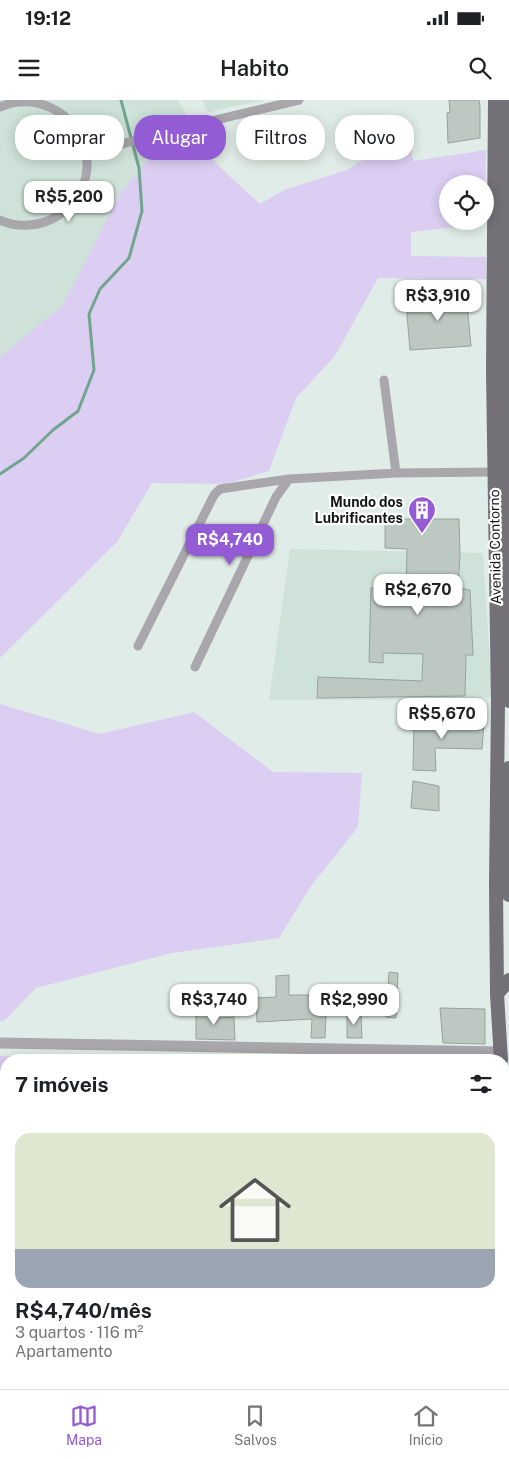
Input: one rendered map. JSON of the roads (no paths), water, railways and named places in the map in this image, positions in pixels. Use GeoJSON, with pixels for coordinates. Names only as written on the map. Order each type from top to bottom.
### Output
{"type":"FeatureCollection","features":[{"type":"Feature","properties":{"kind":"main road","name":"Avenida Contorno"},"geometry":{"type":"LineString","coordinates":[[495,100],[493,284],[503,477],[509,701]]}},
{"type":"Feature","properties":{"kind":"main road","name":"Avenida Contorno"},"geometry":{"type":"LineString","coordinates":[[504,1054],[497,994],[496,886],[503,477],[508,370],[508,214],[505,100]]}},
{"type":"Feature","properties":{"kind":"main road"},"geometry":{"type":"LineString","coordinates":[[509,768],[509,895]]}},
{"type":"Feature","properties":{"kind":"main road"},"geometry":{"type":"LineString","coordinates":[[497,994],[509,980]]}},
{"type":"Feature","properties":{"kind":"street"},"geometry":{"type":"LineString","coordinates":[[226,117],[299,100]]}},
{"type":"Feature","properties":{"kind":"street"},"geometry":{"type":"LineString","coordinates":[[0,107],[18,102],[40,104],[63,115]]}},
{"type":"Feature","properties":{"kind":"street"},"geometry":{"type":"LineString","coordinates":[[0,220],[10,224],[32,226],[52,220],[70,208],[82,190],[87,169],[86,160]]}},
{"type":"Feature","properties":{"kind":"street"},"geometry":{"type":"LineString","coordinates":[[384,380],[396,473]]}},
{"type":"Feature","properties":{"kind":"street"},"geometry":{"type":"LineString","coordinates":[[138,646],[217,491],[227,487],[288,479],[396,473],[503,477]]}},
{"type":"Feature","properties":{"kind":"street"},"geometry":{"type":"LineString","coordinates":[[195,666],[276,497],[288,479]]}},
{"type":"Feature","properties":{"kind":"street"},"geometry":{"type":"LineString","coordinates":[[0,1043],[426,1054]]}},
{"type":"Feature","properties":{"kind":"waterway"},"geometry":{"type":"LineString","coordinates":[[0,474],[24,458],[53,430],[78,411],[94,370],[89,314],[100,289],[129,258],[142,211],[139,168],[121,100]]}},
{"type":"Feature","properties":{"kind":"place","name":"Mundo dos Lubrificantes"},"geometry":{"type":"Point","coordinates":[422,534]}}]}
